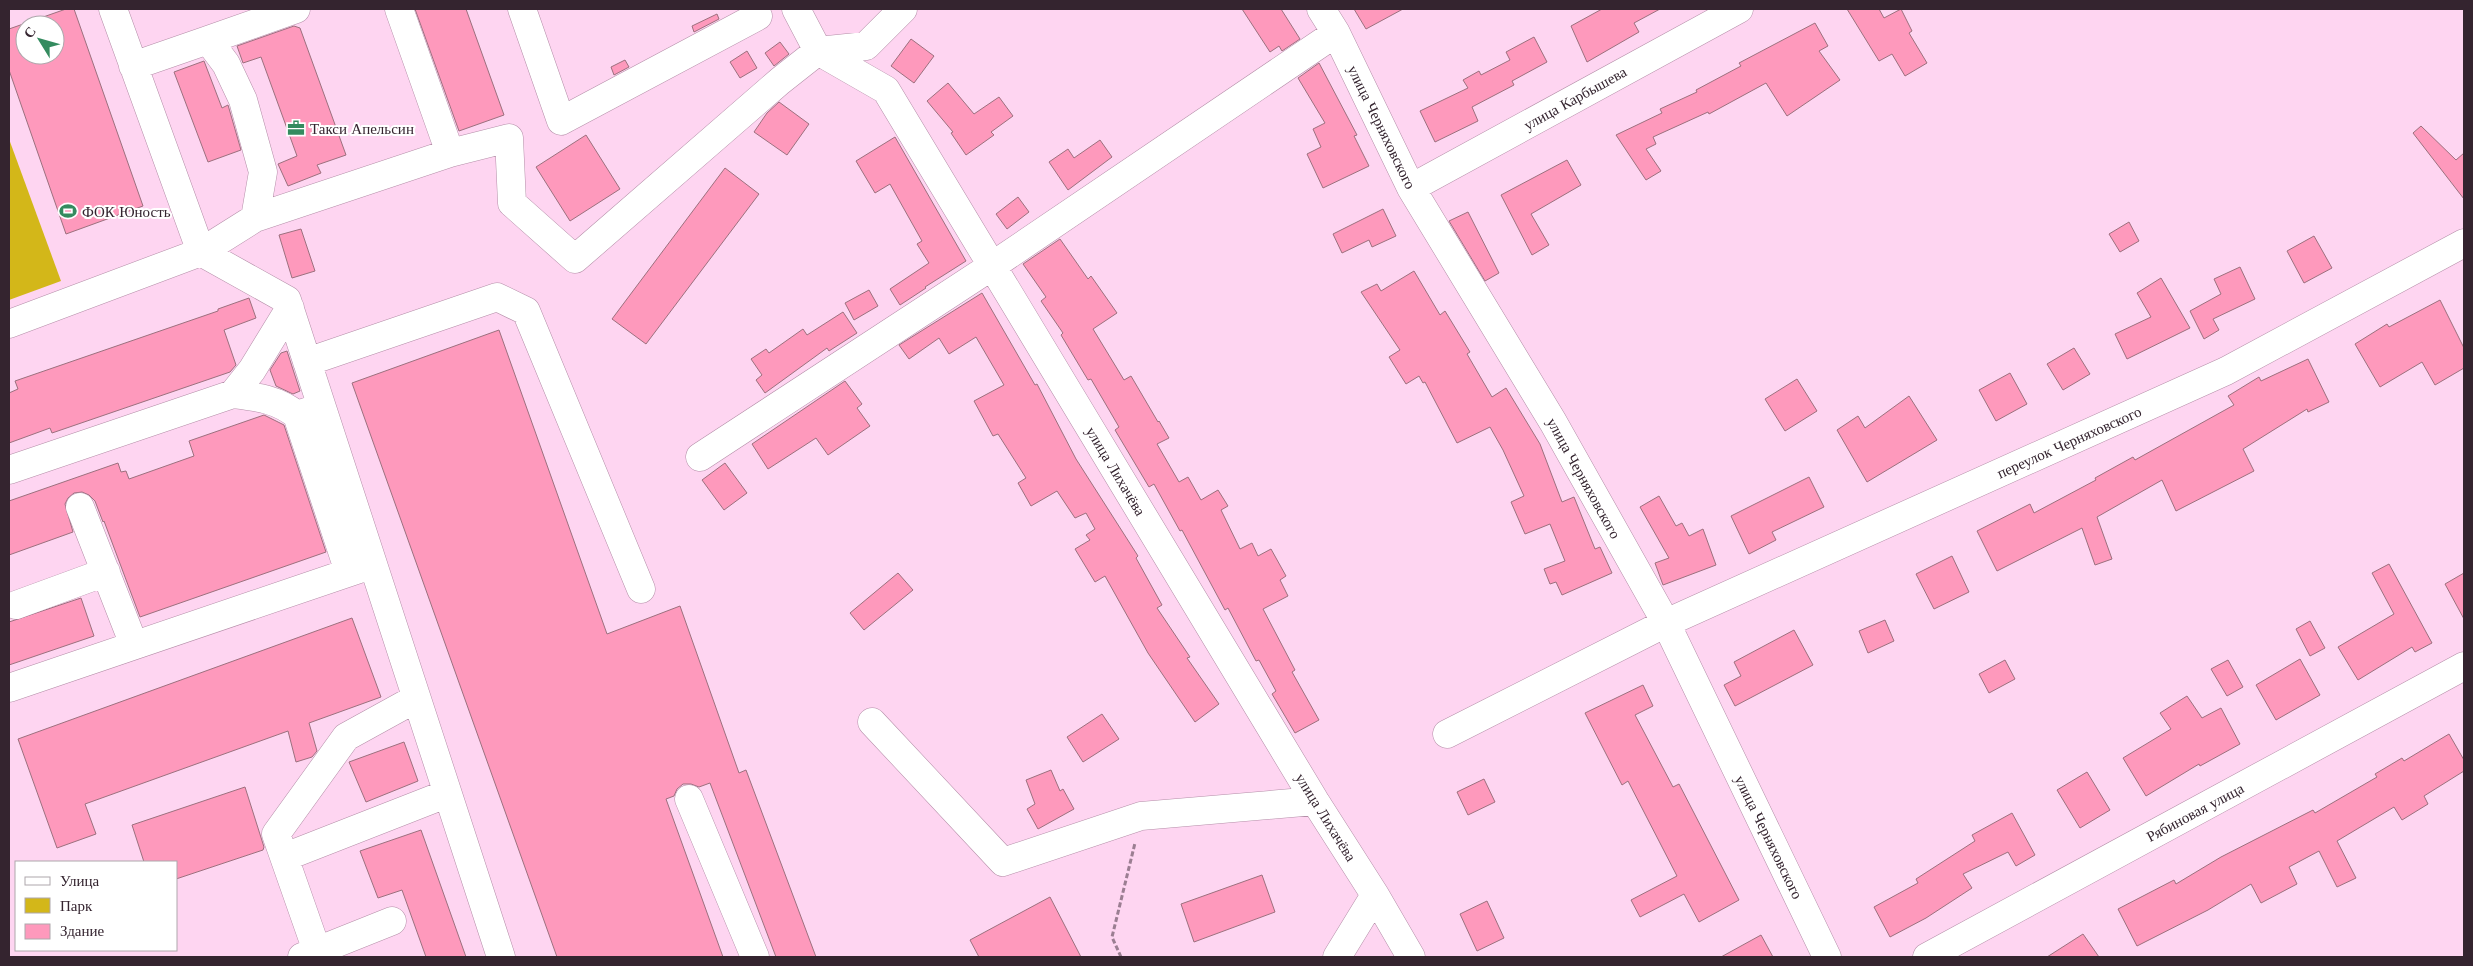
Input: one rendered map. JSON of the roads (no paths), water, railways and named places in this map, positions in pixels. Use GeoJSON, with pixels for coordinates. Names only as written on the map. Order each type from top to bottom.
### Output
{"type":"FeatureCollection","features":[{"type":"Feature","properties":{"kind":"street"},"geometry":{"type":"LineString","coordinates":[[113,9],[132,66],[201,252],[287,300],[307,362],[309,411],[360,568],[415,699],[501,957]]}},
{"type":"Feature","properties":{"kind":"street"},"geometry":{"type":"LineString","coordinates":[[132,66],[296,9]]}},
{"type":"Feature","properties":{"kind":"street"},"geometry":{"type":"LineString","coordinates":[[399,9],[450,153]]}},
{"type":"Feature","properties":{"kind":"street"},"geometry":{"type":"LineString","coordinates":[[522,9],[562,121],[758,16],[754,9]]}},
{"type":"Feature","properties":{"kind":"street"},"geometry":{"type":"LineString","coordinates":[[796,9],[818,51]]}},
{"type":"Feature","properties":{"kind":"street"},"geometry":{"type":"LineString","coordinates":[[9,324],[201,252],[255,218],[450,153],[509,138],[512,203],[575,259],[780,81],[818,51],[866,46],[903,9]]}},
{"type":"Feature","properties":{"kind":"street","name":"улица Черняховского"},"geometry":{"type":"LineString","coordinates":[[1321,9],[1336,33],[1411,188],[1553,422],[1666,623],[1828,957]]}},
{"type":"Feature","properties":{"kind":"street","name":"улица Карбышева"},"geometry":{"type":"LineString","coordinates":[[1411,188],[1739,9]]}},
{"type":"Feature","properties":{"kind":"street"},"geometry":{"type":"LineString","coordinates":[[700,457],[992,266],[1336,33]]}},
{"type":"Feature","properties":{"kind":"street"},"geometry":{"type":"LineString","coordinates":[[208,40],[226,64],[243,100],[263,172],[255,218]]}},
{"type":"Feature","properties":{"kind":"street","name":"улица Лихачёва"},"geometry":{"type":"LineString","coordinates":[[818,51],[886,90],[1315,802],[1375,895],[1410,957]]}},
{"type":"Feature","properties":{"kind":"street","name":"переулок Черняховского"},"geometry":{"type":"LineString","coordinates":[[1447,734],[1666,623],[2226,371],[2464,243]]}},
{"type":"Feature","properties":{"kind":"street"},"geometry":{"type":"LineString","coordinates":[[307,362],[497,297],[526,311],[640,589]]}},
{"type":"Feature","properties":{"kind":"street"},"geometry":{"type":"LineString","coordinates":[[232,394],[252,370],[290,308]]}},
{"type":"Feature","properties":{"kind":"street"},"geometry":{"type":"LineString","coordinates":[[9,470],[232,394],[270,399],[309,411]]}},
{"type":"Feature","properties":{"kind":"street"},"geometry":{"type":"LineString","coordinates":[[80,507],[134,645]]}},
{"type":"Feature","properties":{"kind":"street"},"geometry":{"type":"LineString","coordinates":[[9,688],[360,568]]}},
{"type":"Feature","properties":{"kind":"street"},"geometry":{"type":"LineString","coordinates":[[16,606],[106,572]]}},
{"type":"Feature","properties":{"kind":"street","name":"Рябиновая улица"},"geometry":{"type":"LineString","coordinates":[[1926,957],[2464,666]]}},
{"type":"Feature","properties":{"kind":"street"},"geometry":{"type":"LineString","coordinates":[[392,921],[310,954],[285,857],[276,834],[346,738],[415,699]]}},
{"type":"Feature","properties":{"kind":"street"},"geometry":{"type":"LineString","coordinates":[[872,722],[1003,862],[1141,816],[1315,802]]}},
{"type":"Feature","properties":{"kind":"street"},"geometry":{"type":"LineString","coordinates":[[285,857],[446,794]]}},
{"type":"Feature","properties":{"kind":"street"},"geometry":{"type":"LineString","coordinates":[[689,799],[755,957]]}},
{"type":"Feature","properties":{"kind":"street"},"geometry":{"type":"LineString","coordinates":[[1337,957],[1375,895]]}},
{"type":"Feature","properties":{"kind":"place","name":"Такси Апельсин"},"geometry":{"type":"Point","coordinates":[296,128]}},
{"type":"Feature","properties":{"kind":"place","name":"ФОК Юность"},"geometry":{"type":"Point","coordinates":[68,211]}}]}
